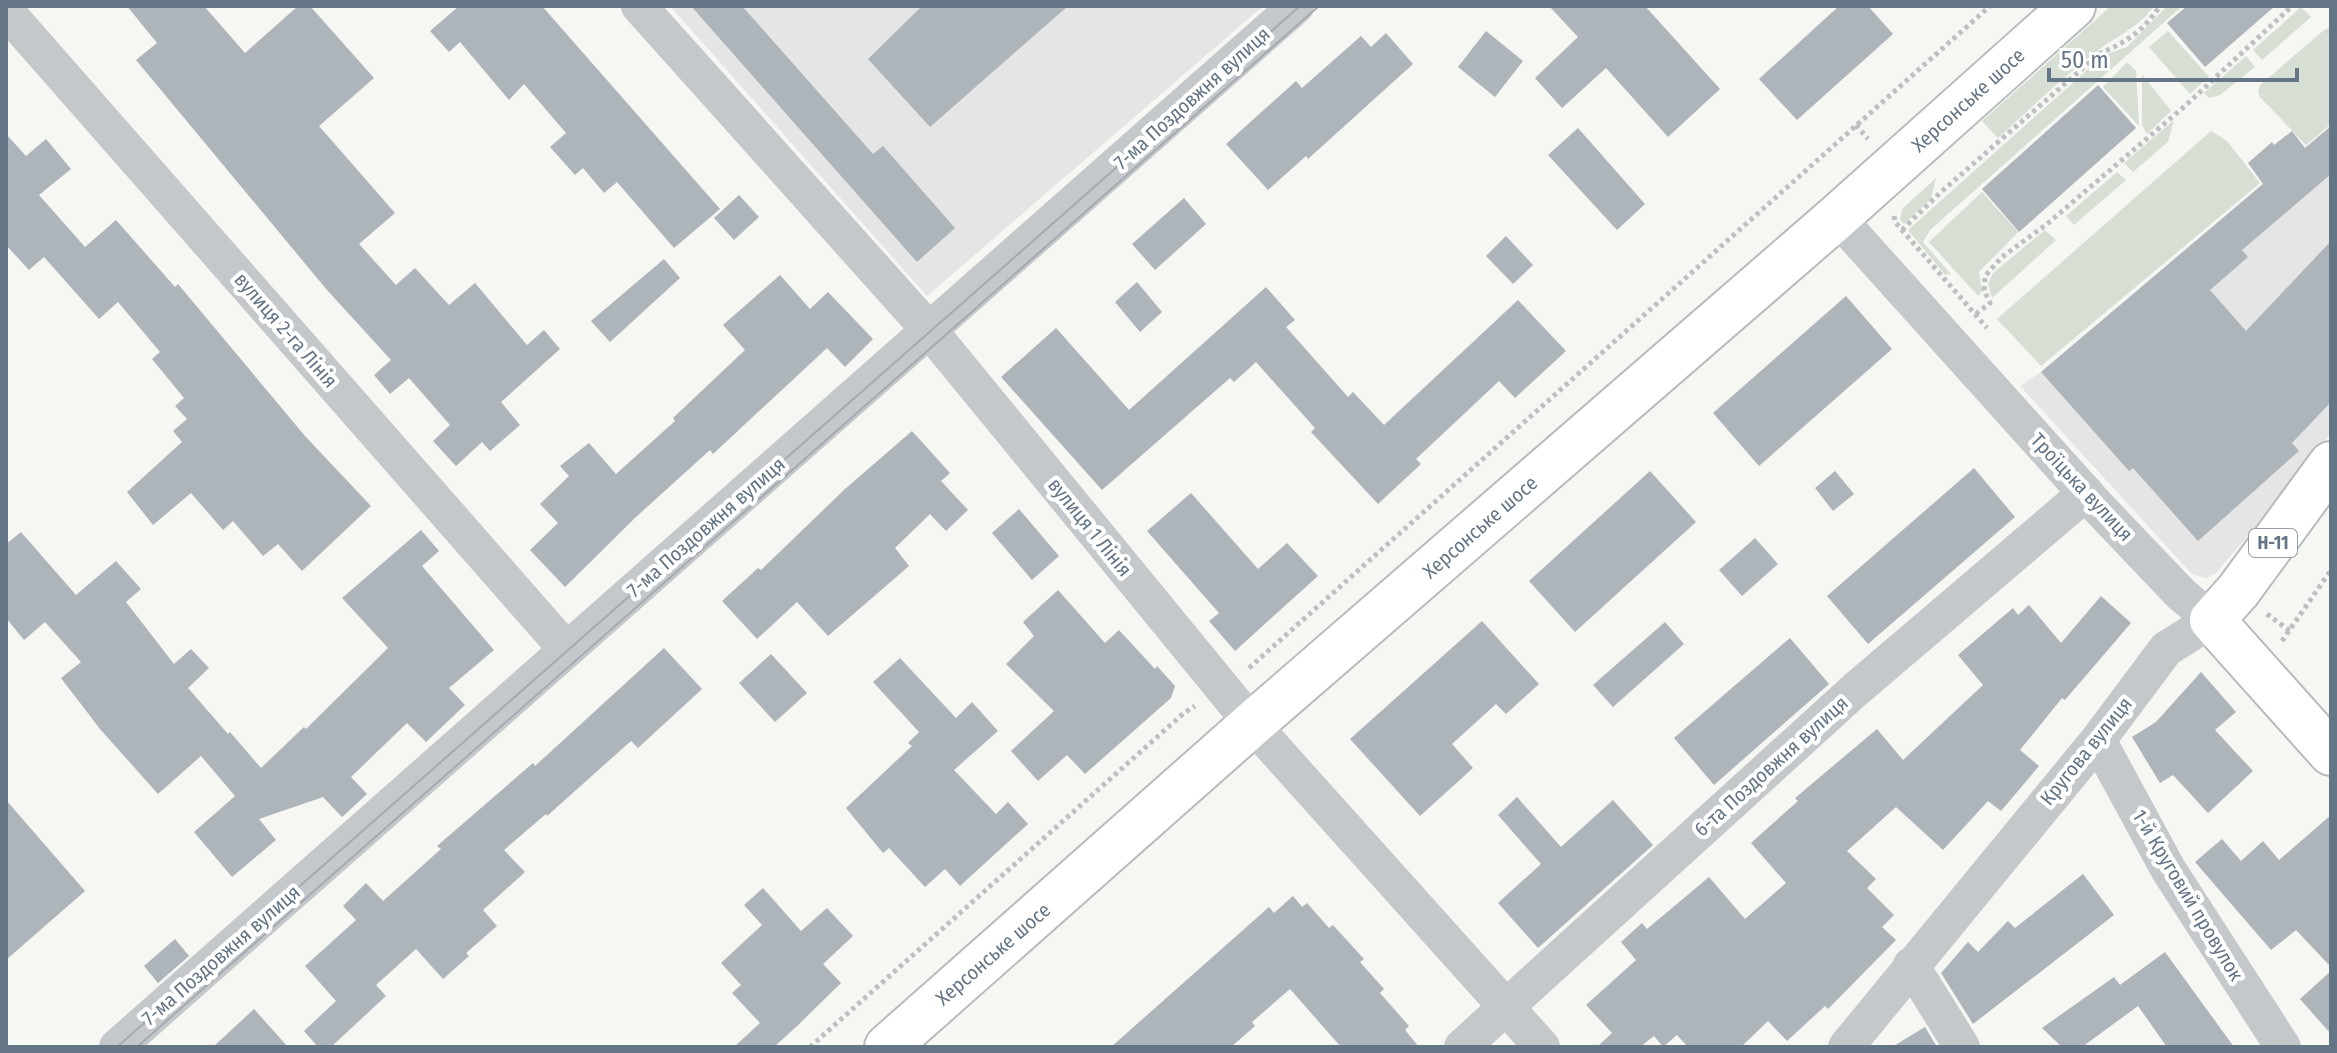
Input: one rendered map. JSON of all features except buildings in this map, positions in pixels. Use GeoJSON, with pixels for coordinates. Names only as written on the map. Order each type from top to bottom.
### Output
{"type":"FeatureCollection","features":[{"type":"Feature","properties":{"kind":"main road","name":"Херсонське шосе"},"geometry":{"type":"LineString","coordinates":[[887,1047],[1252,724],[1837,217],[2073,6]]}},
{"type":"Feature","properties":{"kind":"main road","name":"Кругова вулиця"},"geometry":{"type":"LineString","coordinates":[[2212,620],[2238,591],[2331,464]]}},
{"type":"Feature","properties":{"kind":"main road","name":"Троїцька вулиця"},"geometry":{"type":"LineString","coordinates":[[2212,620],[2331,753]]}},
{"type":"Feature","properties":{"kind":"street","name":"вулиця 1 Лінія"},"geometry":{"type":"LineString","coordinates":[[639,6],[930,331],[1252,724],[1542,1047]]}},
{"type":"Feature","properties":{"kind":"street","name":"7-ма Поздовжня вулиця"},"geometry":{"type":"LineString","coordinates":[[117,1047],[1296,6]]}},
{"type":"Feature","properties":{"kind":"street","name":"вулиця 2-га Лінія"},"geometry":{"type":"LineString","coordinates":[[6,11],[566,649]]}},
{"type":"Feature","properties":{"kind":"street","name":"Троїцька вулиця"},"geometry":{"type":"LineString","coordinates":[[1837,217],[2086,493],[2181,594],[2212,620]]}},
{"type":"Feature","properties":{"kind":"street","name":"6-та Поздовжня вулиця"},"geometry":{"type":"LineString","coordinates":[[1462,1047],[1855,690],[2086,493]]}},
{"type":"Feature","properties":{"kind":"street","name":"Кругова вулиця"},"geometry":{"type":"LineString","coordinates":[[1846,1047],[2098,740],[2166,649],[2212,620]]}},
{"type":"Feature","properties":{"kind":"street","name":"1-й Круговий провулок"},"geometry":{"type":"LineString","coordinates":[[2098,740],[2168,869],[2283,1047]]}},
{"type":"Feature","properties":{"kind":"street"},"geometry":{"type":"LineString","coordinates":[[1911,965],[1962,1047]]}},
{"type":"Feature","properties":{"kind":"path"},"geometry":{"type":"LineString","coordinates":[[810,1047],[1184,713],[1224,690],[1990,6]]}},
{"type":"Feature","properties":{"kind":"path"},"geometry":{"type":"LineString","coordinates":[[1902,230],[2099,54],[2128,41],[2147,24],[2160,6]]}},
{"type":"Feature","properties":{"kind":"path"},"geometry":{"type":"LineString","coordinates":[[1976,314],[1990,303],[1984,290],[1985,276],[2002,257],[2047,224],[2185,106],[2292,6]]}},
{"type":"Feature","properties":{"kind":"path"},"geometry":{"type":"LineString","coordinates":[[1856,125],[1870,141]]}},
{"type":"Feature","properties":{"kind":"path"},"geometry":{"type":"LineString","coordinates":[[1894,208],[1895,222],[1995,337]]}},
{"type":"Feature","properties":{"kind":"path"},"geometry":{"type":"LineString","coordinates":[[2291,653],[2281,642],[2331,570]]}},
{"type":"Feature","properties":{"kind":"shaded area"},"geometry":{"type":"Polygon","coordinates":[[[670,6],[1263,6],[927,296],[670,6]]]}},
{"type":"Feature","properties":{"kind":"shaded area"},"geometry":{"type":"Polygon","coordinates":[[[2111,6],[2154,6],[2133,27],[2071,72],[1998,138],[1982,121],[2111,6]]]}},
{"type":"Feature","properties":{"kind":"shaded area"},"geometry":{"type":"Polygon","coordinates":[[[2167,6],[2180,8],[1930,230],[1923,242],[1951,274],[1945,275],[1908,230],[2104,55],[2127,47],[2167,6]]]}},
{"type":"Feature","properties":{"kind":"shaded area"},"geometry":{"type":"Polygon","coordinates":[[[2301,7],[2311,17],[2262,60],[2253,50],[2301,7]]]}},
{"type":"Feature","properties":{"kind":"shaded area"},"geometry":{"type":"Polygon","coordinates":[[[2331,27],[2331,124],[2306,145],[2260,97],[2258,91],[2260,85],[2331,27]]]}},
{"type":"Feature","properties":{"kind":"shaded area"},"geometry":{"type":"Polygon","coordinates":[[[2168,31],[2209,77],[2190,94],[2149,47],[2168,31]]]}},
{"type":"Feature","properties":{"kind":"shaded area"},"geometry":{"type":"Polygon","coordinates":[[[2246,56],[2255,67],[2220,95],[2209,98],[2204,93],[2246,56]]]}},
{"type":"Feature","properties":{"kind":"shaded area"},"geometry":{"type":"Polygon","coordinates":[[[2127,62],[2136,71],[2139,126],[2103,87],[2127,62]]]}},
{"type":"Feature","properties":{"kind":"shaded area"},"geometry":{"type":"Polygon","coordinates":[[[2142,74],[2171,111],[2147,134],[2142,125],[2142,74]]]}},
{"type":"Feature","properties":{"kind":"shaded area"},"geometry":{"type":"Polygon","coordinates":[[[2174,120],[2168,142],[2133,172],[2124,163],[2174,120]]]}},
{"type":"Feature","properties":{"kind":"shaded area"},"geometry":{"type":"Polygon","coordinates":[[[2331,126],[2331,432],[2312,460],[2216,573],[2206,578],[2192,574],[2020,386],[2041,372],[2331,126]]]}},
{"type":"Feature","properties":{"kind":"shaded area"},"geometry":{"type":"Polygon","coordinates":[[[2211,131],[2227,141],[2260,183],[2041,366],[1997,319],[2211,131]]]}},
{"type":"Feature","properties":{"kind":"shaded area"},"geometry":{"type":"Polygon","coordinates":[[[2117,172],[2126,180],[2074,225],[2066,216],[2117,172]]]}},
{"type":"Feature","properties":{"kind":"shaded area"},"geometry":{"type":"Polygon","coordinates":[[[1936,178],[1931,199],[1904,224],[1900,219],[1902,209],[1936,178]]]}},
{"type":"Feature","properties":{"kind":"shaded area"},"geometry":{"type":"Polygon","coordinates":[[[1982,192],[2018,232],[1979,272],[1982,291],[1978,296],[1929,242],[1982,192]]]}},
{"type":"Feature","properties":{"kind":"shaded area"},"geometry":{"type":"Polygon","coordinates":[[[2045,230],[2056,240],[1992,298],[1988,284],[1993,273],[2045,230]]]}},
{"type":"Feature","properties":{"kind":"tram line"},"geometry":{"type":"LineString","coordinates":[[117,1047],[1300,6]]}},
{"type":"Feature","properties":{"kind":"tram line"},"geometry":{"type":"LineString","coordinates":[[137,1047],[1319,6]]}}]}
